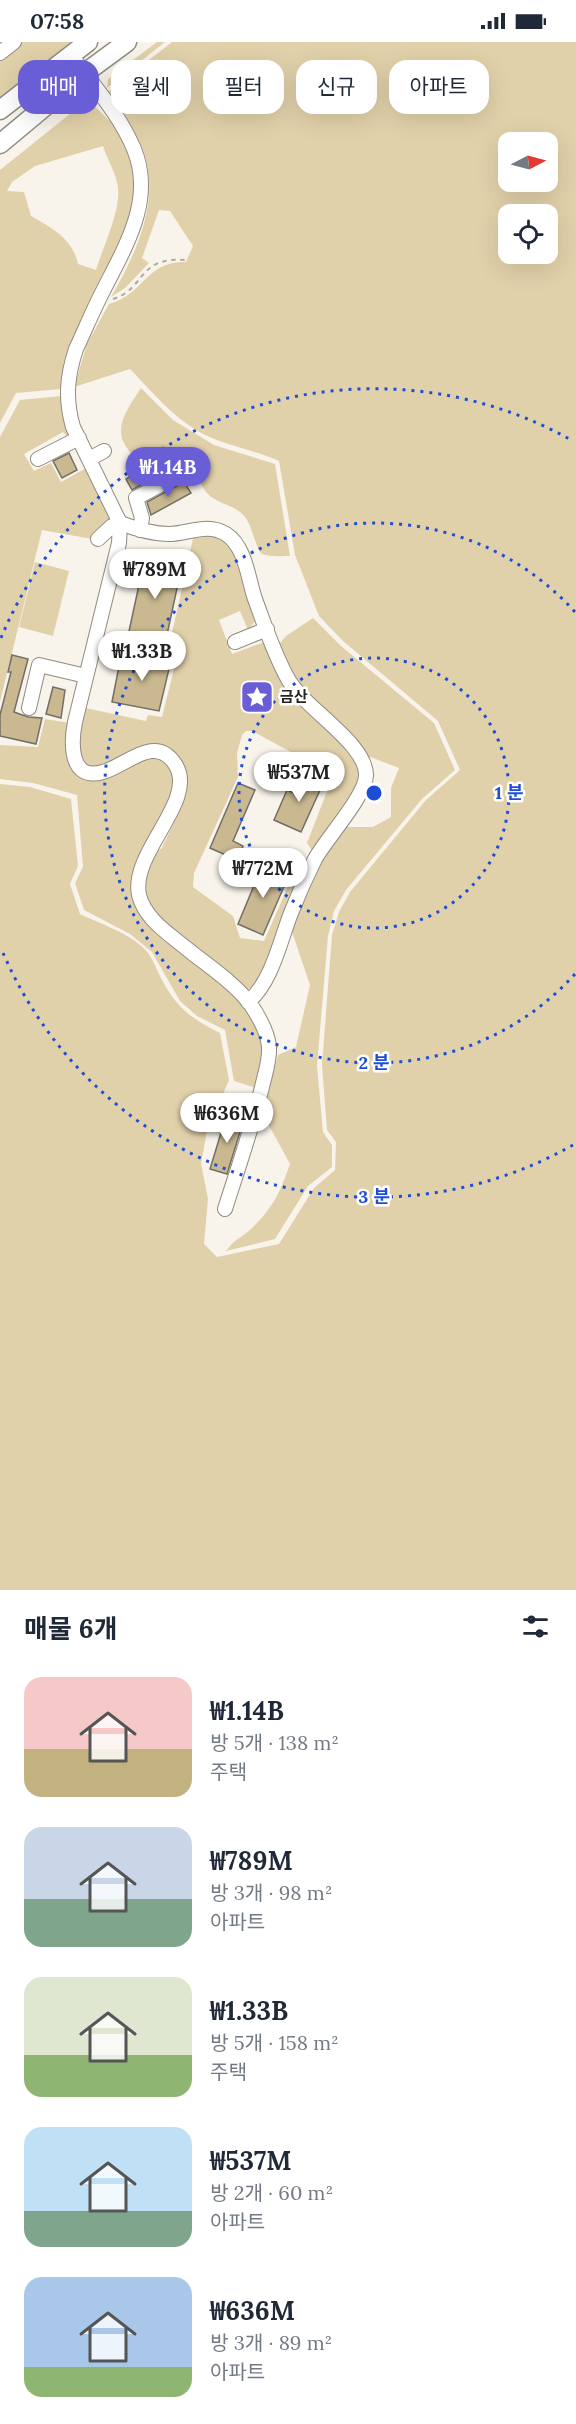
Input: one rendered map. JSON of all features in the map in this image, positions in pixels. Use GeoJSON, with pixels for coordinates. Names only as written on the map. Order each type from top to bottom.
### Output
{"type":"FeatureCollection","features":[{"type":"Feature","properties":{"kind":"main road"},"geometry":{"type":"LineString","coordinates":[[65,60],[88,42]]}},
{"type":"Feature","properties":{"kind":"main road"},"geometry":{"type":"LineString","coordinates":[[99,63],[127,42]]}},
{"type":"Feature","properties":{"kind":"main road"},"geometry":{"type":"LineString","coordinates":[[0,110],[18,96]]}},
{"type":"Feature","properties":{"kind":"main road"},"geometry":{"type":"LineString","coordinates":[[0,144],[36,114]]}},
{"type":"Feature","properties":{"kind":"lane"},"geometry":{"type":"LineString","coordinates":[[0,53],[14,42]]}},
{"type":"Feature","properties":{"kind":"lane"},"geometry":{"type":"LineString","coordinates":[[71,55],[75,60]]}},
{"type":"Feature","properties":{"kind":"lane"},"geometry":{"type":"LineString","coordinates":[[99,93],[125,131],[139,161],[141,181],[136,219],[76,349],[67,385],[69,413],[120,523],[119,543],[86,676],[71,750],[78,765],[91,772],[105,772],[133,757],[152,751],[171,758],[178,768],[180,777],[177,798],[141,868],[138,892],[141,903],[153,921],[236,989],[248,1002],[258,1017],[269,1045],[269,1054],[255,1113],[225,1209]]}},
{"type":"Feature","properties":{"kind":"lane"},"geometry":{"type":"LineString","coordinates":[[38,459],[79,438]]}},
{"type":"Feature","properties":{"kind":"lane"},"geometry":{"type":"LineString","coordinates":[[89,459],[104,451]]}},
{"type":"Feature","properties":{"kind":"lane"},"geometry":{"type":"LineString","coordinates":[[140,530],[142,518],[136,498],[180,474]]}},
{"type":"Feature","properties":{"kind":"lane"},"geometry":{"type":"LineString","coordinates":[[98,539],[112,526],[120,523],[140,530],[170,534],[212,529],[227,535],[241,554],[267,629],[292,687],[362,758],[366,780],[360,796],[337,825],[315,860],[300,890],[261,987],[248,1002]]}},
{"type":"Feature","properties":{"kind":"lane"},"geometry":{"type":"LineString","coordinates":[[235,642],[267,629]]}},
{"type":"Feature","properties":{"kind":"lane"},"geometry":{"type":"LineString","coordinates":[[29,708],[39,665],[86,676]]}},
{"type":"Feature","properties":{"kind":"lane"},"geometry":{"type":"LineString","coordinates":[[237,1107],[255,1113]]}},
{"type":"Feature","properties":{"kind":"path"},"geometry":{"type":"LineString","coordinates":[[98,301],[120,297],[150,267],[160,261],[186,260]]}},
{"type":"Feature","properties":{"kind":"shaded area"},"geometry":{"type":"Polygon","coordinates":[[[20,42],[76,42],[53,60],[18,60],[18,87],[0,101],[0,58],[20,42]]]}},
{"type":"Feature","properties":{"kind":"shaded area"},"geometry":{"type":"Polygon","coordinates":[[[157,42],[165,42],[142,60],[133,60],[157,42]]]}},
{"type":"Feature","properties":{"kind":"shaded area"},"geometry":{"type":"Polygon","coordinates":[[[172,42],[576,42],[576,1590],[0,1590],[0,784],[30,787],[71,799],[78,866],[70,884],[80,914],[116,930],[142,946],[180,1006],[201,1023],[220,1033],[229,1080],[207,1131],[201,1163],[208,1199],[204,1244],[217,1257],[279,1244],[314,1188],[335,1170],[336,1142],[327,1130],[322,1065],[332,935],[339,912],[350,892],[426,800],[460,770],[438,721],[343,641],[319,616],[295,555],[279,461],[217,440],[192,427],[159,400],[130,369],[74,387],[87,344],[109,304],[130,293],[162,267],[172,263],[186,262],[193,246],[170,211],[159,210],[142,258],[149,263],[125,288],[111,297],[138,242],[148,203],[147,163],[124,114],[191,114],[191,60],[149,60],[172,42]]]}},
{"type":"Feature","properties":{"kind":"shaded area"},"geometry":{"type":"Polygon","coordinates":[[[111,77],[111,85],[107,88],[108,79],[111,77]]]}},
{"type":"Feature","properties":{"kind":"shaded area"},"geometry":{"type":"Polygon","coordinates":[[[99,111],[116,127],[128,150],[134,171],[132,214],[124,236],[104,273],[70,348],[61,378],[61,389],[16,393],[0,423],[0,170],[70,114],[99,114],[99,111]],[[103,146],[35,166],[12,182],[7,191],[24,192],[31,216],[54,230],[66,241],[72,248],[78,264],[96,270],[117,206],[118,187],[103,146]]]}},
{"type":"Feature","properties":{"kind":"shaded area"},"geometry":{"type":"Polygon","coordinates":[[[141,388],[173,420],[214,445],[275,464],[290,556],[262,554],[245,517],[208,494],[192,464],[185,458],[177,454],[169,454],[145,458],[131,453],[121,436],[122,421],[141,388]]]}},
{"type":"Feature","properties":{"kind":"shaded area"},"geometry":{"type":"Polygon","coordinates":[[[61,396],[71,433],[70,437],[63,432],[24,454],[34,471],[51,463],[61,482],[88,467],[111,520],[92,539],[42,530],[0,702],[0,437],[20,400],[61,396]]]}},
{"type":"Feature","properties":{"kind":"shaded area"},"geometry":{"type":"Polygon","coordinates":[[[204,533],[224,538],[237,556],[256,620],[248,630],[240,611],[219,620],[232,654],[267,641],[278,668],[344,742],[364,778],[315,855],[307,843],[328,789],[322,769],[252,731],[246,731],[242,735],[237,753],[238,777],[194,873],[193,887],[233,916],[240,938],[264,941],[293,875],[297,877],[298,882],[264,973],[253,988],[245,990],[149,910],[141,885],[154,854],[162,848],[181,808],[187,781],[185,769],[178,759],[165,750],[114,765],[85,768],[74,748],[81,707],[146,721],[148,715],[162,717],[178,653],[168,651],[194,534],[204,533]]]}},
{"type":"Feature","properties":{"kind":"shaded area"},"geometry":{"type":"Polygon","coordinates":[[[35,562],[69,571],[53,636],[19,627],[35,562]]]}},
{"type":"Feature","properties":{"kind":"shaded area"},"geometry":{"type":"Polygon","coordinates":[[[313,618],[341,646],[434,723],[455,770],[422,799],[346,890],[334,911],[328,936],[317,1066],[323,1132],[332,1145],[332,1167],[308,1186],[275,1239],[226,1251],[259,1221],[271,1206],[290,1164],[263,1112],[278,1055],[296,1047],[310,985],[291,929],[315,872],[342,827],[373,827],[391,817],[391,788],[399,768],[368,756],[298,688],[281,654],[280,643],[286,636],[313,618]]]}},
{"type":"Feature","properties":{"kind":"shaded area"},"geometry":{"type":"Polygon","coordinates":[[[45,719],[70,723],[82,774],[155,755],[170,764],[174,782],[172,793],[135,897],[245,1003],[266,1042],[259,1089],[234,1081],[225,1030],[197,1016],[180,1001],[152,952],[130,934],[84,910],[75,883],[83,867],[77,795],[33,783],[0,779],[0,745],[38,747],[45,719]]]}},
{"type":"Feature","properties":{"kind":"building"},"geometry":{"type":"Polygon","coordinates":[[[69,453],[77,470],[62,478],[53,461],[69,453]]]}},
{"type":"Feature","properties":{"kind":"building"},"geometry":{"type":"Polygon","coordinates":[[[169,455],[175,466],[132,490],[126,479],[169,455]]]}},
{"type":"Feature","properties":{"kind":"building"},"geometry":{"type":"Polygon","coordinates":[[[184,482],[191,493],[151,515],[147,502],[184,482]]]}},
{"type":"Feature","properties":{"kind":"building"},"geometry":{"type":"Polygon","coordinates":[[[145,557],[182,565],[165,644],[128,636],[145,557]]]}},
{"type":"Feature","properties":{"kind":"building"},"geometry":{"type":"Polygon","coordinates":[[[162,653],[172,656],[159,711],[112,702],[121,656],[159,664],[162,653]]]}},
{"type":"Feature","properties":{"kind":"building"},"geometry":{"type":"Polygon","coordinates":[[[12,655],[28,659],[14,712],[28,717],[42,718],[36,744],[0,736],[0,715],[11,672],[8,672],[12,655]]]}},
{"type":"Feature","properties":{"kind":"building"},"geometry":{"type":"Polygon","coordinates":[[[53,687],[65,690],[61,718],[46,714],[53,687]]]}},
{"type":"Feature","properties":{"kind":"building"},"geometry":{"type":"Polygon","coordinates":[[[300,774],[321,775],[320,790],[301,832],[274,820],[287,790],[298,795],[300,774]]]}},
{"type":"Feature","properties":{"kind":"building"},"geometry":{"type":"Polygon","coordinates":[[[238,783],[255,790],[233,841],[243,846],[237,860],[210,848],[238,783]]]}},
{"type":"Feature","properties":{"kind":"building"},"geometry":{"type":"Polygon","coordinates":[[[263,864],[289,875],[263,935],[238,924],[263,864]]]}},
{"type":"Feature","properties":{"kind":"building"},"geometry":{"type":"Polygon","coordinates":[[[230,1112],[244,1119],[227,1174],[210,1169],[224,1123],[230,1112]]]}},
{"type":"Feature","properties":{"kind":"place","name":"금산"},"geometry":{"type":"Point","coordinates":[257,697]}}]}
